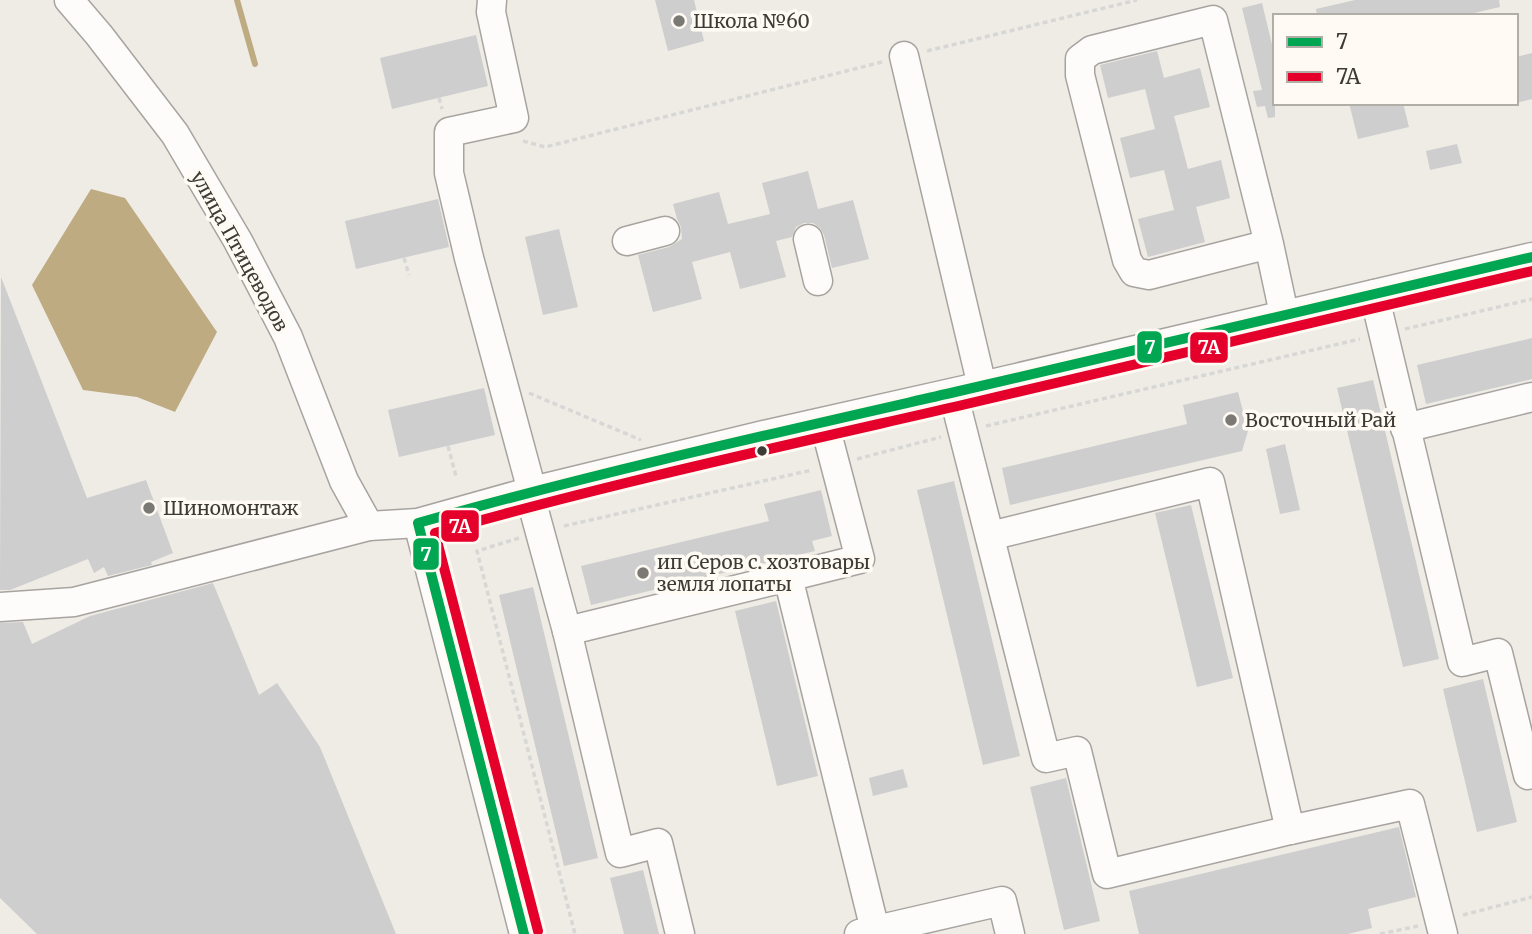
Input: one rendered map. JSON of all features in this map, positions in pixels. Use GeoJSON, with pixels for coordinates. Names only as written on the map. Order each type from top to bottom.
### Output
{"type":"FeatureCollection","features":[{"type":"Feature","properties":{"kind":"street","name":"улица Птицеводов"},"geometry":{"type":"LineString","coordinates":[[69,0],[175,134],[238,242],[288,337],[344,481],[369,526]]}},
{"type":"Feature","properties":{"kind":"street"},"geometry":{"type":"LineString","coordinates":[[492,0],[491,12],[514,118],[449,132],[449,173],[567,631],[620,853],[658,843],[680,934]]}},
{"type":"Feature","properties":{"kind":"street"},"geometry":{"type":"LineString","coordinates":[[1269,244],[1149,275],[1133,272],[1126,260],[1080,75],[1080,59],[1092,50],[1213,20],[1269,244],[1284,314]]}},
{"type":"Feature","properties":{"kind":"street"},"geometry":{"type":"LineString","coordinates":[[904,56],[982,386]]}},
{"type":"Feature","properties":{"kind":"street"},"geometry":{"type":"LineString","coordinates":[[627,241],[665,231]]}},
{"type":"Feature","properties":{"kind":"street"},"geometry":{"type":"LineString","coordinates":[[808,239],[818,281]]}},
{"type":"Feature","properties":{"kind":"street"},"geometry":{"type":"LineString","coordinates":[[0,607],[74,603],[369,526],[418,523],[531,492],[768,434],[1532,257]]}},
{"type":"Feature","properties":{"kind":"street"},"geometry":{"type":"LineString","coordinates":[[1374,294],[1462,662],[1498,653],[1528,775],[1532,774]]}},
{"type":"Feature","properties":{"kind":"street"},"geometry":{"type":"LineString","coordinates":[[953,393],[1046,758],[1077,751],[1107,874],[1410,804],[1443,934]]}},
{"type":"Feature","properties":{"kind":"street"},"geometry":{"type":"LineString","coordinates":[[1405,428],[1532,397]]}},
{"type":"Feature","properties":{"kind":"street"},"geometry":{"type":"LineString","coordinates":[[567,631],[860,559],[824,422]]}},
{"type":"Feature","properties":{"kind":"street"},"geometry":{"type":"LineString","coordinates":[[990,536],[1210,482],[1290,830]]}},
{"type":"Feature","properties":{"kind":"street"},"geometry":{"type":"LineString","coordinates":[[418,523],[524,934]]}},
{"type":"Feature","properties":{"kind":"street"},"geometry":{"type":"LineString","coordinates":[[788,577],[867,932],[1002,901],[1010,934]]}},
{"type":"Feature","properties":{"kind":"path"},"geometry":{"type":"LineString","coordinates":[[514,118],[519,141],[545,146],[1138,0]]}},
{"type":"Feature","properties":{"kind":"path"},"geometry":{"type":"LineString","coordinates":[[404,258],[408,275]]}},
{"type":"Feature","properties":{"kind":"path"},"geometry":{"type":"LineString","coordinates":[[575,934],[477,551],[540,532],[1532,299]]}},
{"type":"Feature","properties":{"kind":"path"},"geometry":{"type":"LineString","coordinates":[[502,382],[641,440]]}},
{"type":"Feature","properties":{"kind":"path"},"geometry":{"type":"LineString","coordinates":[[448,446],[456,476]]}},
{"type":"Feature","properties":{"kind":"shaded area"},"geometry":{"type":"Polygon","coordinates":[[[91,189],[125,198],[217,332],[175,412],[137,397],[83,390],[32,285],[91,189]]]}},
{"type":"Feature","properties":{"kind":"building","name":"Школа №60"},"geometry":{"type":"Polygon","coordinates":[[[655,0],[694,0],[704,41],[668,51],[655,0]]]}},
{"type":"Feature","properties":{"kind":"building"},"geometry":{"type":"Polygon","coordinates":[[[1355,0],[1499,0],[1500,7],[1470,14],[1317,14],[1316,9],[1355,0]]]}},
{"type":"Feature","properties":{"kind":"building"},"geometry":{"type":"Polygon","coordinates":[[[1262,3],[1273,49],[1275,117],[1268,118],[1265,106],[1257,107],[1253,91],[1262,90],[1242,8],[1262,3]]]}},
{"type":"Feature","properties":{"kind":"building"},"geometry":{"type":"Polygon","coordinates":[[[476,35],[488,86],[392,109],[380,58],[476,35]]]}},
{"type":"Feature","properties":{"kind":"building"},"geometry":{"type":"Polygon","coordinates":[[[1157,51],[1164,78],[1200,68],[1210,107],[1174,116],[1188,169],[1221,160],[1230,198],[1196,207],[1205,242],[1148,257],[1138,219],[1174,210],[1164,170],[1130,178],[1120,138],[1155,129],[1145,89],[1108,98],[1100,65],[1157,51]]]}},
{"type":"Feature","properties":{"kind":"building"},"geometry":{"type":"Polygon","coordinates":[[[1532,53],[1532,99],[1518,102],[1518,56],[1532,53]]]}},
{"type":"Feature","properties":{"kind":"building"},"geometry":{"type":"Polygon","coordinates":[[[1350,105],[1404,105],[1409,127],[1358,139],[1350,105]]]}},
{"type":"Feature","properties":{"kind":"building"},"geometry":{"type":"Polygon","coordinates":[[[1457,144],[1462,163],[1430,170],[1426,151],[1457,144]]]}},
{"type":"Feature","properties":{"kind":"building"},"geometry":{"type":"Polygon","coordinates":[[[808,171],[818,209],[853,200],[869,259],[832,268],[820,228],[813,223],[804,223],[796,227],[792,237],[776,241],[786,277],[740,289],[730,252],[692,262],[702,299],[653,312],[638,255],[669,247],[682,239],[673,204],[719,192],[728,224],[770,214],[762,183],[808,171]]]}},
{"type":"Feature","properties":{"kind":"building"},"geometry":{"type":"Polygon","coordinates":[[[438,199],[449,247],[356,269],[345,221],[438,199]]]}},
{"type":"Feature","properties":{"kind":"building"},"geometry":{"type":"Polygon","coordinates":[[[559,229],[578,307],[543,315],[525,237],[559,229]]]}},
{"type":"Feature","properties":{"kind":"building"},"geometry":{"type":"Polygon","coordinates":[[[1,277],[87,498],[146,480],[173,553],[151,562],[152,565],[108,576],[104,567],[94,573],[88,559],[10,590],[0,590],[1,277]]]}},
{"type":"Feature","properties":{"kind":"building"},"geometry":{"type":"Polygon","coordinates":[[[1532,338],[1532,379],[1426,404],[1417,365],[1532,338]]]}},
{"type":"Feature","properties":{"kind":"building"},"geometry":{"type":"Polygon","coordinates":[[[1373,380],[1439,659],[1403,667],[1337,388],[1373,380]]]}},
{"type":"Feature","properties":{"kind":"building"},"geometry":{"type":"Polygon","coordinates":[[[484,388],[495,435],[399,457],[388,410],[484,388]]]}},
{"type":"Feature","properties":{"kind":"building"},"geometry":{"type":"Polygon","coordinates":[[[1238,392],[1248,431],[1242,451],[1010,505],[1002,468],[1187,424],[1183,405],[1238,392]]]}},
{"type":"Feature","properties":{"kind":"building"},"geometry":{"type":"Polygon","coordinates":[[[1285,444],[1300,510],[1280,514],[1266,449],[1285,444]]]}},
{"type":"Feature","properties":{"kind":"building"},"geometry":{"type":"Polygon","coordinates":[[[954,481],[1020,756],[983,765],[917,490],[954,481]]]}},
{"type":"Feature","properties":{"kind":"building"},"geometry":{"type":"Polygon","coordinates":[[[821,490],[832,536],[812,541],[815,551],[591,605],[581,566],[769,521],[764,504],[821,490]]]}},
{"type":"Feature","properties":{"kind":"building"},"geometry":{"type":"Polygon","coordinates":[[[1191,505],[1233,678],[1197,687],[1155,513],[1191,505]]]}},
{"type":"Feature","properties":{"kind":"building"},"geometry":{"type":"Polygon","coordinates":[[[213,583],[259,695],[277,683],[320,747],[396,934],[37,934],[0,898],[0,623],[23,622],[32,644],[90,616],[213,583]]]}},
{"type":"Feature","properties":{"kind":"building"},"geometry":{"type":"Polygon","coordinates":[[[533,587],[598,858],[564,866],[499,595],[533,587]]]}},
{"type":"Feature","properties":{"kind":"building"},"geometry":{"type":"Polygon","coordinates":[[[776,601],[818,776],[777,786],[735,611],[776,601]]]}},
{"type":"Feature","properties":{"kind":"building"},"geometry":{"type":"Polygon","coordinates":[[[1483,679],[1517,822],[1477,832],[1443,689],[1483,679]]]}},
{"type":"Feature","properties":{"kind":"building"},"geometry":{"type":"Polygon","coordinates":[[[903,769],[908,787],[873,796],[869,778],[903,769]]]}},
{"type":"Feature","properties":{"kind":"building"},"geometry":{"type":"Polygon","coordinates":[[[1066,778],[1100,921],[1064,930],[1030,787],[1066,778]]]}},
{"type":"Feature","properties":{"kind":"building"},"geometry":{"type":"Polygon","coordinates":[[[1399,827],[1416,897],[1368,909],[1372,928],[1348,934],[1139,934],[1129,891],[1399,827]]]}},
{"type":"Feature","properties":{"kind":"building"},"geometry":{"type":"Polygon","coordinates":[[[643,870],[659,934],[624,934],[610,878],[643,870]]]}},
{"type":"Feature","properties":{"kind":"waterway"},"geometry":{"type":"LineString","coordinates":[[237,0],[255,64]]}},
{"type":"Feature","properties":{"kind":"transit line","name":"7"},"geometry":{"type":"LineString","coordinates":[[524,934],[418,523],[685,454],[1532,257]]}},
{"type":"Feature","properties":{"kind":"transit line","name":"7А"},"geometry":{"type":"LineString","coordinates":[[538,931],[435,533],[696,466],[1532,271]]}},
{"type":"Feature","properties":{"kind":"place","name":"Школа №60"},"geometry":{"type":"Point","coordinates":[679,21]}},
{"type":"Feature","properties":{"kind":"place","name":"Восточный Рай"},"geometry":{"type":"Point","coordinates":[1231,420]}},
{"type":"Feature","properties":{"kind":"place","name":"Шиномонтаж"},"geometry":{"type":"Point","coordinates":[149,508]}},
{"type":"Feature","properties":{"kind":"place","name":"ип Серов с. хозтовары земля лопаты"},"geometry":{"type":"Point","coordinates":[643,573]}}]}
